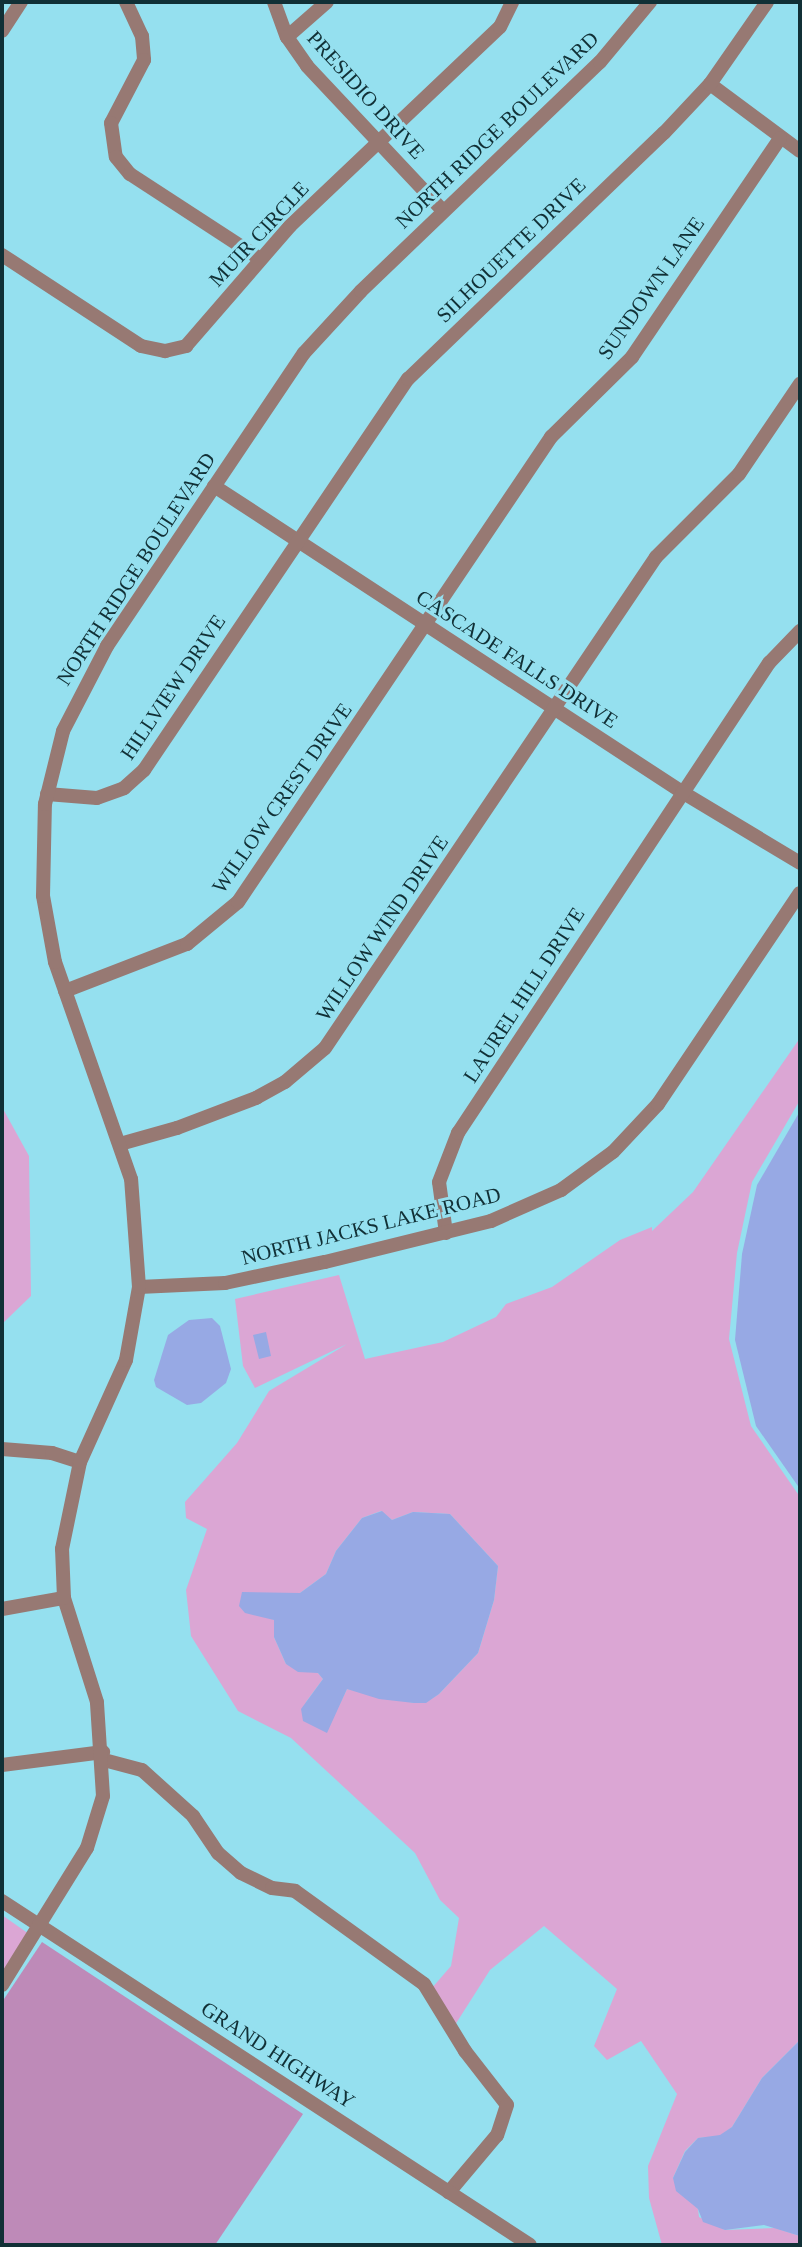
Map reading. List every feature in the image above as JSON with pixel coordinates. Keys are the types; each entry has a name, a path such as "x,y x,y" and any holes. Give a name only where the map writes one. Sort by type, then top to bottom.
{"street":[{"path":"2,31 21,2"},
{"path":"126,2 142,36 144,60 111,124 116,157 130,174 260,258"},
{"name":"PRESIDIO DRIVE","path":"274,2 287,37 307,66 443,211"},
{"name":"PRESIDIO DRIVE","path":"287,37 327,2"},
{"name":"MUIR CIRCLE","path":"2,255 141,346 164,351 196,338 260,258 499,27 512,2"},
{"name":"NORTH RIDGE BOULEVARD","path":"80,1462 126,1360 139,1287 136,1203 120,1144 65,991 43,896 42,832 47,794 63,731 89,675 304,352 443,211 600,62 650,2"},
{"name":"SILHOUETTE DRIVE","path":"297,540 408,379 664,133 710,84 767,2"},
{"path":"710,84 800,151"},
{"name":"SUNDOWN LANE","path":"426,625 551,437 643,344 780,138"},
{"name":"WILLOW WIND DRIVE","path":"120,1144 177,1128 256,1098 285,1082 325,1048 656,556 739,474 800,384"},
{"name":"CASCADE FALLS DRIVE","path":"214,485 682,792 800,863"},
{"name":"HILLVIEW DRIVE","path":"47,794 97,798 135,780 297,540"},
{"name":"WILLOW CREST DRIVE","path":"65,991 187,944 238,902 426,625"},
{"name":"LAUREL HILL DRIVE","path":"446,1233 439,1182 449,1150 769,663 800,631"},
{"name":"NORTH JACKS LAKE ROAD","path":"139,1287 225,1283 446,1233 518,1211 561,1190 613,1152 677,1079 800,893"},
{"path":"2,1450 29,1449 80,1462 62,1549 64,1598 97,1702 104,1756 103,1796 93,1832 41,1926 2,1985"},
{"path":"2,1609 64,1598"},
{"path":"2,1765 104,1756 142,1770 193,1816 218,1853 241,1873 272,1888 295,1891 424,1984 465,2051 507,2105 497,2135 449,2192"},
{"name":"GRAND HIGHWAY","path":"2,1901 530,2245"}],"shaded area":[{"path":"800,1038 800,1100 752,1182 737,1253 729,1339 751,1426 800,1497 800,2040 762,2078 732,2127 720,2136 698,2138 685,2151 673,2178 698,2209 699,2217 725,2230 775,2228 800,2236 800,2245 662,2245 649,2198 648,2166 677,2094 641,2041 607,2060 594,2046 617,1989 544,1926 490,1970 455,2025 425,1996 451,1966 459,1918 440,1900 415,1853 291,1738 238,1711 191,1636 186,1590 207,1529 186,1518 185,1502 237,1443 269,1391 347,1344 255,1388 243,1366 235,1299 339,1275 365,1359 443,1342 496,1317 506,1304 552,1287 620,1240 652,1227 652,1231 693,1192","holes":["381,1511 392,1520 413,1512 450,1514 498,1566 494,1600 478,1653 439,1694 425,1703 347,1689 336,1712 306,1702 323,1679 318,1673 286,1664 274,1637 274,1620 265,1616 281,1594 300,1593 326,1574 336,1551 362,1518"]},
{"path":"2,1107 29,1156 31,1296 2,1324"},
{"path":"2,1915 29,1934 2,1975"},
{"path":"42,1942 303,2114 215,2245 2,2245 2,2002"}],"water":[{"path":"800,1111 800,1489 756,1426 735,1340 742,1254 757,1185"},
{"path":"212,1318 220,1326 231,1369 226,1383 201,1403 187,1405 156,1387 154,1380 168,1335 189,1320"},
{"path":"266,1332 271,1356 259,1359 253,1335"},
{"path":"382,1511 392,1520 413,1512 450,1514 498,1566 494,1600 478,1653 439,1694 426,1703 414,1703 379,1699 347,1689 327,1733 303,1721 301,1709 323,1679 318,1673 298,1672 286,1664 274,1637 274,1620 245,1613 239,1606 242,1592 300,1593 326,1574 336,1551 362,1518"},
{"path":"800,2040 800,2236 764,2225 725,2230 703,2222 698,2209 676,2191 673,2178 685,2152 698,2138 720,2135 732,2127 762,2078"}]}
